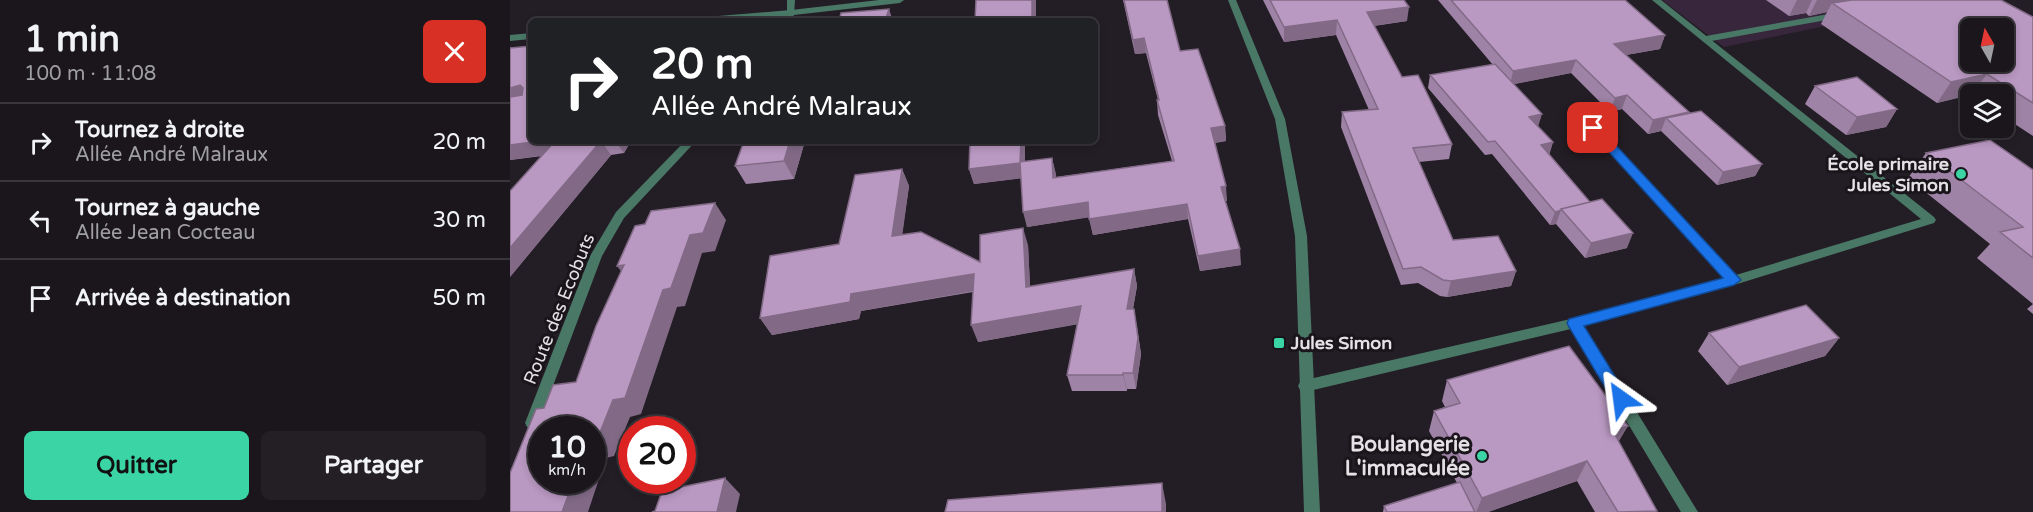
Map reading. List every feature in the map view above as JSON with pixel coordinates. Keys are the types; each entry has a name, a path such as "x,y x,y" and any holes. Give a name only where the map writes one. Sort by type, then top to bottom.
{"street":[{"path":"789,17 791,0"},
{"path":"765,18 789,17 900,0"},
{"path":"1232,0 1280,119 1301,236 1305,386 1312,512"},
{"path":"1305,386 1575,323 1734,280 1930,220 1656,0"},
{"path":"1706,39 1855,13"},
{"path":"510,50 514,37"},
{"path":"1593,128 1734,280"},
{"name":"Route des Ecobuts","path":"526,440 596,256 620,215 688,144"},
{"path":"1575,323 1690,512"}],"shaded area":[{"path":"1662,0 1952,0 1724,47"}],"building":[{"path":"976,0 1032,0 1032,18 975,18"},
{"path":"1124,0 1167,0 1180,51 1198,49 1225,126 1211,128 1226,186 1221,187 1240,249 1198,256 1187,204 1089,219 1088,202 1023,212 1020,163 969,169 970,144 1021,144 1020,162 1052,158 1053,178 1174,161 1157,100 1159,100 1144,38 1133,40"},
{"path":"1270,0 1404,0 1409,7 1367,12 1402,77 1418,75 1452,144 1413,148 1453,240 1498,236 1516,271 1451,281 1443,280 1421,267 1403,269 1342,112 1378,109 1337,20 1284,27"},
{"path":"1451,0 1625,0 1665,35 1614,44 1689,112 1653,120 1627,95 1615,98 1576,60 1513,71"},
{"path":"1852,0 2001,0 2033,17 2033,103 2014,91 2014,84 2003,84 1987,74 1951,82 1832,3"},
{"path":"889,9 886,18 840,18 841,13"},
{"path":"528,46 528,143 510,145 510,97 522,95 523,88 520,85 510,88 510,48"},
{"path":"1495,64 1542,114 1529,117 1553,142 1541,145 1590,202 1555,212 1495,141 1488,142 1430,75"},
{"path":"1857,77 1897,109 1857,117 1815,86"},
{"path":"1701,111 1762,164 1723,172 1666,118"},
{"path":"1990,140 2033,170 2033,258 2000,232 2023,227 1926,153"},
{"path":"552,144 598,144 510,248 510,191"},
{"path":"743,144 789,144 784,161 735,166"},
{"path":"902,169 892,236 921,232 980,262 980,235 1023,228 1026,287 1134,269 1127,309 1134,309 1138,338 1133,373 1067,375 1081,306 971,325 974,274 851,294 850,302 760,318 770,256 839,244 855,175"},
{"path":"1602,199 1633,233 1591,243 1561,209"},
{"path":"715,203 703,233 690,235 671,288 663,290 625,398 613,400 606,418 533,416 536,409 544,408 553,385 576,382 596,326 624,265 617,266 635,226 645,224 651,211"},
{"path":"1806,305 1839,338 1739,367 1709,333"},
{"path":"1569,346 1628,426 1613,431 1657,511 1618,512 1587,461 1482,498 1434,411 1460,403 1447,380"},
{"path":"528,429 528,494 569,494 562,512 510,512 510,473"},
{"path":"725,478 717,512 652,512 655,511 661,494 696,494 696,484"},
{"path":"1460,482 1475,512 1387,512 1384,506"},
{"path":"1162,483 1162,512 945,512 948,500"}],"place":[{"name":"École primaire Jules Simon","path":"1961,174"},
{"name":"Jules Simon","path":"1279,343"},
{"name":"Boulangerie L'immaculée","path":"1482,456"}],"route":[{"path":"1593,128 1734,280 1575,323 1621,399"}]}
